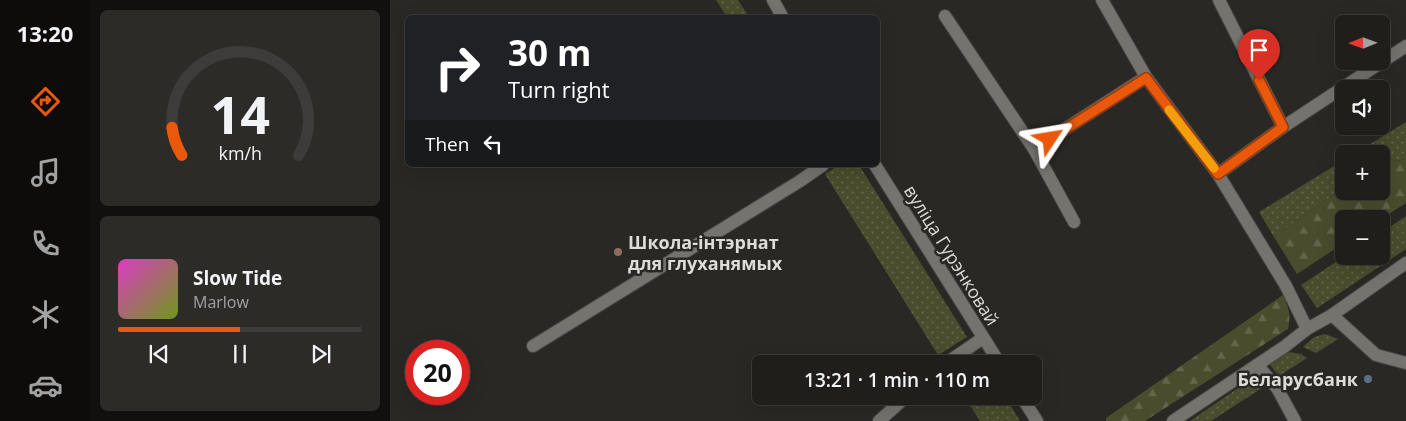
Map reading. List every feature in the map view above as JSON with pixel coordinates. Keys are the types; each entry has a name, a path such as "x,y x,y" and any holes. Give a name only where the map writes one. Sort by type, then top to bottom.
{"street":[{"path":"773,0 782,15"},
{"path":"1102,0 1146,78 1218,174 1286,286 1307,329"},
{"path":"1219,0 1283,127"},
{"path":"945,16 1034,149 1074,222"},
{"path":"1218,174 1283,127 1406,46"},
{"path":"1034,149 1146,78"},
{"path":"533,346 820,167"},
{"name":"вуліца Гурэнковай","path":"877,167 994,355"},
{"path":"1173,421 1307,329 1332,315 1406,263"},
{"path":"1332,315 1376,355 1406,363"},
{"path":"958,355 983,338"},
{"path":"1257,365 1278,388 1295,421"},
{"path":"879,421 897,405"},
{"path":"1027,405 1037,421"}],"green space":[{"path":"716,0 738,0 748,15 726,15"},
{"path":"1406,122 1406,159 1390,162 1390,145 1369,145 1385,135 1390,135 1390,132"},
{"path":"1406,159 1406,203 1390,213 1390,210 1335,210 1335,249 1297,274 1274,237 1335,193 1335,200 1390,200 1390,162"},
{"path":"1335,166 1335,193 1274,237 1259,212"},
{"path":"836,167 860,167 967,337 938,355 825,174"},
{"path":"1406,216 1406,249 1390,260 1390,227"},
{"path":"1335,263 1335,265 1382,265 1317,308 1301,285"},
{"path":"1283,295 1289,312 1288,329 1145,421 1106,421 1106,418"},
{"path":"1325,334 1338,339 1316,353 1303,347 1314,337"},
{"path":"1287,352 1301,354 1307,358 1279,376 1270,365"},
{"path":"1251,383 1265,386 1211,421 1190,421 1244,384"},
{"path":"970,405 1010,405 1020,421 980,421"}],"slow traffic":[{"path":"1169,110 1214,168"}],"place":[{"name":"Школа-інтэрнат для глуханямых","path":"618,252"},
{"name":"Беларусбанк","path":"1368,379"}],"route":[{"path":"1050,139 1146,78 1218,174 1283,127 1259,80"}]}
